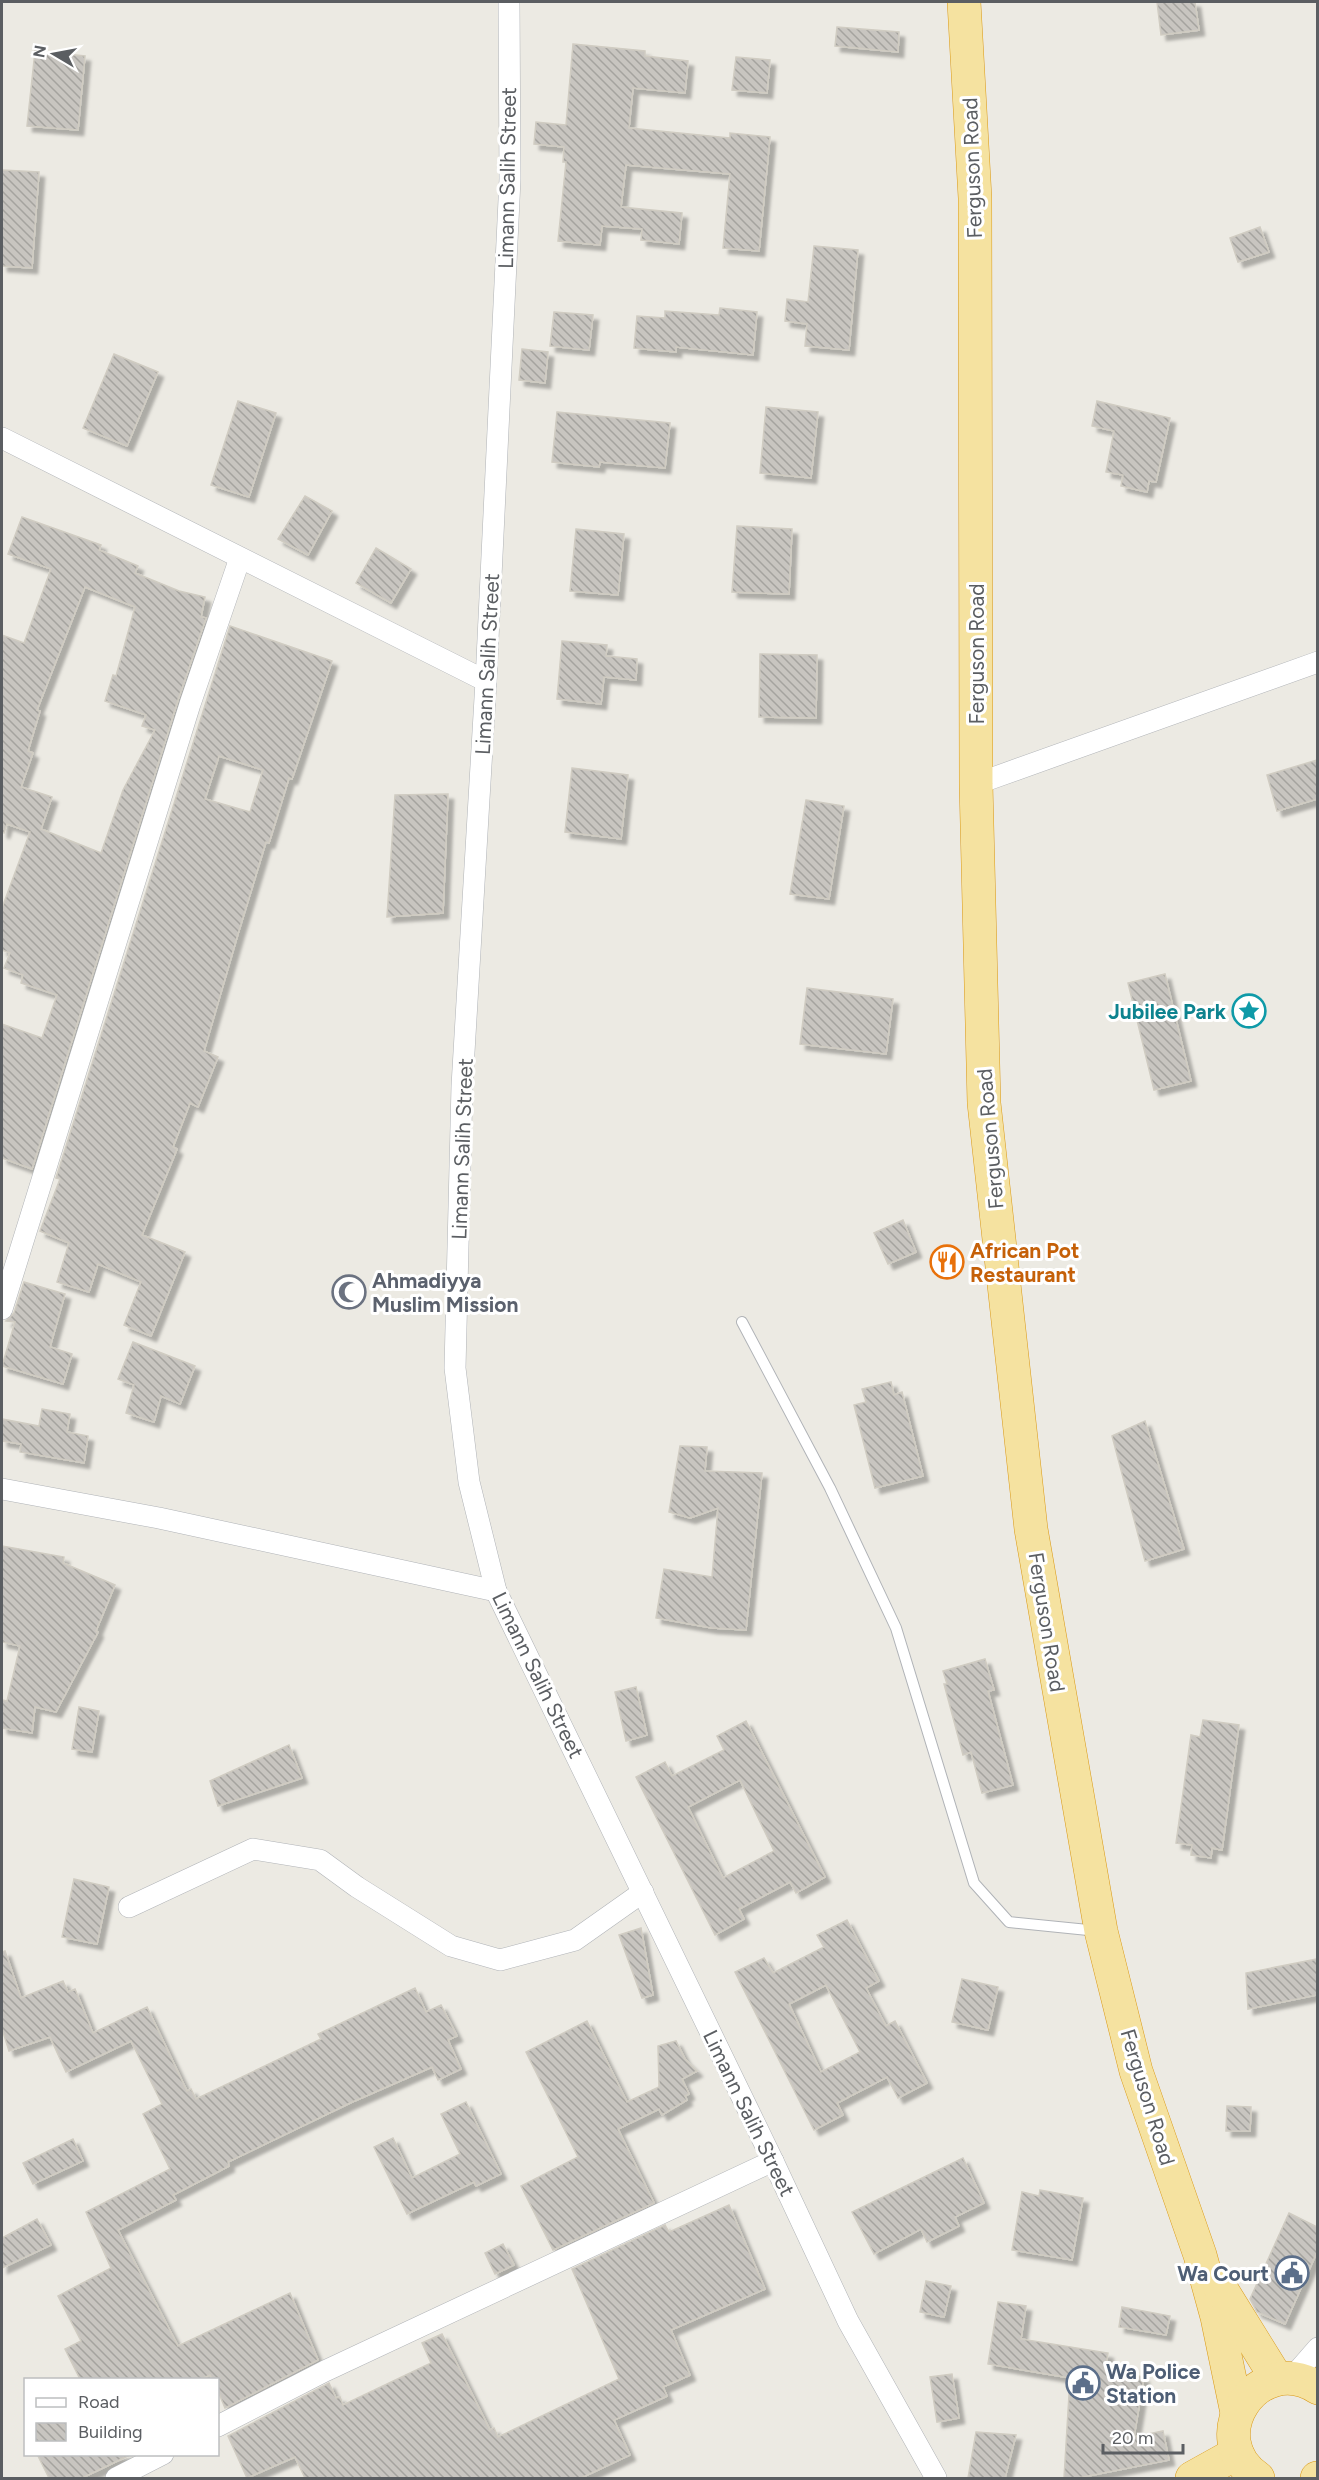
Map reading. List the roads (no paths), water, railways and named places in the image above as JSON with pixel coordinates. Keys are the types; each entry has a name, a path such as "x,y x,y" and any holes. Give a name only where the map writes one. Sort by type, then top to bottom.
{"highway":[{"name":"Ferguson Road","path":"964,2 975,198 976,784 984,1103 1031,1529 1101,1931 1136,2071 1200,2255 1228,2358 1237,2413 1234,2440 1250,2472"},
{"name":"Ferguson Road","path":"1200,2255 1295,2382"},
{"path":"1237,2413 1253,2391 1295,2382"},
{"path":"1192,2478 1250,2472"}],"street":[{"name":"Limann Salih Street","path":"509,2 510,179 486,681 462,1086 455,1368 469,1482 496,1591 773,2161 848,2321 936,2478"},
{"path":"2,438 486,681"},
{"path":"2,1310 187,715 240,558"},
{"path":"976,784 1317,662"},
{"path":"2,1490 159,1518 496,1591"},
{"path":"129,1907 253,1849 320,1860 357,1887 450,1946 500,1960 575,1940 643,1892"},
{"path":"219,2425 325,2371 773,2161"},
{"path":"1295,2382 1317,2348"},
{"path":"116,2478 159,2456"}],"lane":[{"path":"742,1322 830,1488 896,1628 974,1883 1009,1922 1101,1931"}],"place":[{"name":"Jubilee Park","path":"1249,1011"},
{"name":"African Pot Restaurant","path":"947,1262"},
{"name":"Ahmadiyya Muslim Mission","path":"349,1292"},
{"name":"Wa Court","path":"1292,2273"},
{"name":"Wa Police Station","path":"1083,2383"}]}
